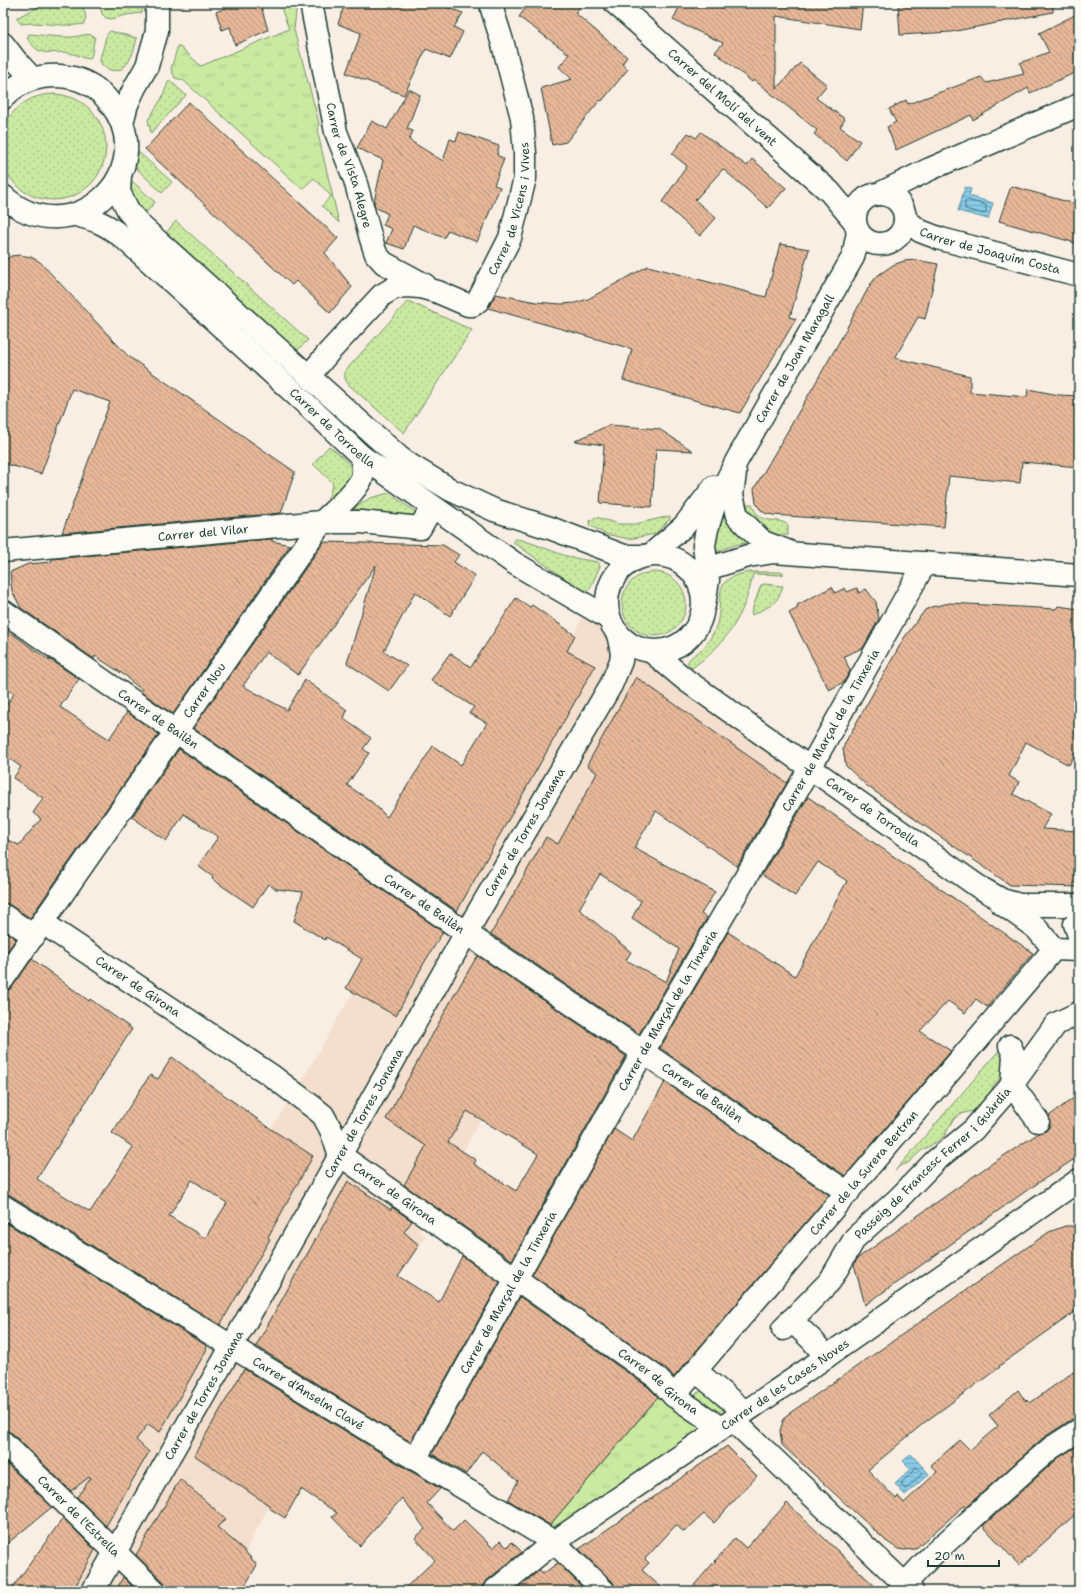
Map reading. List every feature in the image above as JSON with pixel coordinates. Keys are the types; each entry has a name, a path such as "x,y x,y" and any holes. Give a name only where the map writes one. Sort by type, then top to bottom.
{"street":[{"path":"122,123 127,104 147,66 157,31 157,3"},
{"name":"Carrer de Vista Alegre","path":"311,3 336,132 355,180 376,254 384,263 438,292"},
{"name":"Carrer de Vicens i Vives","path":"309,376 328,352 382,295 394,288 406,286 420,287 438,292 468,305 473,305 478,301 510,238 525,178 525,153 522,118 503,44 492,9 492,3"},
{"name":"Carrer del Molí del vent","path":"615,3 830,192 857,227"},
{"path":"3,44 33,79"},
{"path":"3,98 15,88 33,79 55,75 70,77 91,85 114,107 122,123 126,148 124,164 120,175 102,200 90,208 76,215 58,218 40,217 27,213 16,212 3,216"},
{"path":"102,94 120,93 132,86 142,75"},
{"path":"890,199 903,228 899,235 887,243 872,243 864,239 857,227 858,207 890,199 930,169 1079,106"},
{"path":"120,175 119,192 129,212 142,227 400,458 452,490 487,507 624,556 649,554 678,559 699,570 748,556 783,552 1079,575"},
{"name":"Carrer del Molí del vent","path":"830,192 890,199"},
{"path":"3,196 27,213"},
{"name":"Carrer de Joaquim Costa","path":"890,199 920,231 941,239 1079,275"},
{"name":"Carrer de Torroella","path":"76,215 99,221 125,239 361,456 514,563 614,627"},
{"name":"Carrer de Joan Maragall","path":"646,651 670,649 690,636 700,622 708,580 699,570 707,529 714,506 737,460 853,257 857,227"},
{"path":"371,239 379,284 375,303"},
{"path":"853,257 878,244"},
{"path":"322,522 347,498 360,481 363,475 361,456"},
{"path":"737,460 732,495 737,516 763,542 783,552"},
{"name":"Carrer de Joan Maragall","path":"649,554 684,526 737,460"},
{"path":"322,522 361,522 420,528 432,507"},
{"name":"Carrer del Vilar","path":"3,551 322,522"},
{"name":"Carrer Nou","path":"3,979 322,522"},
{"path":"646,651 628,644 614,627 607,603 611,582 617,573 629,562 649,554"},
{"name":"Carrer de Marçal de la Tinxeria","path":"415,1460 643,1052 810,768 925,563"},
{"name":"Carrer de Bailèn","path":"3,611 466,933 643,1052 848,1193"},
{"name":"Carrer de Torres Jonama","path":"93,1591 466,933 611,685 621,661 622,653 614,627"},
{"path":"621,661 646,651"},
{"name":"Carrer de Torroella","path":"646,651 687,682 1036,928 1054,949"},
{"name":"Carrer de Torroella","path":"979,887 1002,900 1020,905 1079,905"},
{"name":"Carrer de Girona","path":"3,915 39,929 272,1076 323,1115 340,1155 656,1377 674,1396 733,1420 908,1587"},
{"path":"1079,920 1075,924 1079,936"},
{"path":"1054,949 1079,950"},
{"name":"Carrer de la Surera Bertran","path":"674,1396 1054,949"},
{"name":"Passeig de Francesc Ferrer i Guàrdia","path":"826,1357 813,1341 787,1325 830,1281 855,1238 899,1198 935,1161 973,1130 1012,1085 1056,1024 1079,1013"},
{"path":"1010,1046 1014,1055 1012,1085 1038,1121"},
{"name":"Carrer de les Cases Noves","path":"494,1591 554,1542 1078,1183"},
{"name":"Carrer d'Anselm Clavé","path":"3,1206 415,1460 554,1542 604,1591"},
{"path":"696,1371 733,1420"},
{"path":"908,1587 930,1558 1029,1467 1051,1448 1079,1430"},
{"name":"Carrer de l'Estrella","path":"3,1442 155,1591"}],"shaded area":[{"path":"587,606 628,644 687,681 810,768 774,828 667,755 587,864 518,986 484,1114 418,1230 426,1236 408,1262 404,1260 349,1366 317,1418 250,1541 246,1553 181,1591 28,1591 66,1523 25,1484 75,1417 157,1317 228,1203 271,1129 299,1086 402,907 544,684 564,657"}],"green space":[{"path":"46,3 82,3 86,17 84,24 21,24 16,18"},
{"path":"99,3 142,3 142,13 112,19 106,18 102,14"},
{"path":"279,3 297,3 294,30 319,123 318,134 339,223 322,206 331,196 314,178 302,189 183,80 175,78 171,69 178,45 201,66 289,29"},
{"path":"110,31 137,38 130,60 125,66 115,71 104,67 100,60 106,37"},
{"path":"29,34 58,37 92,35 95,38 93,51 90,59 87,59 75,54 61,52 49,53 41,51 38,50 27,38"},
{"path":"169,80 186,95 151,133 148,120 162,98"},
{"path":"53,94 73,98 91,109 102,127 106,147 102,167 91,185 73,196 53,200 33,196 15,185 4,167 0,147 4,127 15,109 33,98"},
{"path":"136,150 172,182 162,193 136,168"},
{"path":"132,181 155,202 144,215 137,208 133,200 131,191"},
{"path":"176,221 308,340 296,352 165,234"},
{"path":"408,301 472,330 404,433 350,386 345,375 346,370"},
{"path":"329,446 345,459 352,471 352,476 332,502 328,499 333,483 313,464"},
{"path":"389,493 424,518 353,509 370,498"},
{"path":"747,504 752,504 755,511 763,519 783,522 788,525 788,535 771,534 761,529 752,517"},
{"path":"726,509 749,543 731,546 714,554 716,526"},
{"path":"670,516 670,519 655,534 629,539 605,534 589,525 590,521 596,517 618,524 635,524"},
{"path":"514,539 518,539 571,557 598,562 600,566 590,589 583,591 514,543"},
{"path":"654,572 666,574 677,581 684,592 686,604 684,616 677,627 666,634 654,636 642,634 631,627 624,616 622,604 624,592 631,581 642,574"},
{"path":"750,572 783,572 783,575 753,574 745,603 732,628 715,649 692,668 688,664 688,661 704,647 714,631 718,620 720,593 723,586 727,580 736,575"},
{"path":"761,585 783,586 781,593 772,605 752,615 751,613"},
{"path":"1001,1048 1004,1051 1006,1072 993,1086 991,1092 977,1110 960,1114 954,1119 944,1136 895,1171"},
{"path":"703,1390 725,1407 722,1416 694,1398 697,1393"},
{"path":"660,1394 711,1429 553,1530 547,1528"}],"water":[{"path":"965,187 971,189 969,196 993,203 988,219 958,211"},
{"path":"911,1454 929,1474 905,1495 895,1484 911,1469 903,1461"}],"building":[{"path":"237,3 260,3 268,30 235,45 230,27 222,30 216,12"},
{"path":"345,3 436,3 463,13 454,27 463,32 450,59 426,49 404,95 346,73 361,33 338,24"},
{"path":"529,3 583,3 575,13 627,57 622,64 628,69 602,101 600,100 566,142 552,145 541,88 572,79 559,67 569,54 519,17"},
{"path":"681,3 863,3 860,29 776,16 776,89 800,63 827,85 816,98 845,119 840,127 860,141 847,161 814,134 817,130 754,80 752,82 715,52 723,43 673,20"},
{"path":"1053,3 1053,12 951,32 900,35 898,4"},
{"path":"1079,13 1079,71 1030,93 1028,88 973,120 971,115 896,150 887,127 896,122 889,109 906,100 908,104 981,77 986,83 1024,74 1020,63 1049,52 1039,33"},
{"path":"409,89 420,95 407,129 413,131 409,140 443,161 450,139 456,141 459,132 499,146 497,155 504,159 494,185 500,187 477,242 448,230 444,238 413,225 404,249 386,243 392,229 383,225 388,214 375,207 374,202 383,160 357,148 372,121 387,129"},
{"path":"189,102 338,238 325,253 352,287 330,313 296,281 292,285 145,149"},
{"path":"701,132 747,166 752,159 786,188 768,208 723,169 695,200 716,218 700,236 662,202 687,166 672,154 688,133 696,138"},
{"path":"1011,186 1079,205 1079,244 999,221"},
{"path":"780,244 809,249 790,317 796,319 740,413 623,380 632,349 488,308 496,294 536,302 561,304 575,303 588,299 648,266 766,297"},
{"path":"20,255 31,257 40,262 128,356 295,472 281,513 62,533 110,402 72,389 41,474 3,463 3,262 11,256"},
{"path":"916,260 938,264 925,319 918,317 895,358 970,376 970,392 1027,397 1028,389 1059,395 1079,396 1079,467 1022,462 1020,483 949,476 944,527 773,515 765,513 756,503 754,489 838,344 870,285 877,276 893,265 904,261"},
{"path":"609,425 659,429 693,451 656,449 652,507 600,503 604,445 575,441"},
{"path":"272,539 272,541 290,545 173,714 141,692 142,690 128,679 129,678 95,656 94,659 21,608 12,591 10,572 28,564 51,562 52,559"},
{"path":"324,542 443,545 459,555 454,562 475,576 450,616 415,592 384,651 407,666 389,691 347,663 376,565 298,675 266,652 243,686 287,710 305,680 347,710 344,719 371,738 363,749 369,753 347,785 372,802 387,817 433,746 461,765 487,723 469,713 474,707 431,680 450,653 471,667 516,598 530,607 532,605 575,635 567,651 595,666 457,911 193,728"},
{"path":"832,587 835,593 845,588 847,592 857,588 859,593 866,589 876,602 879,619 863,648 844,656 850,671 844,682 829,690 789,613 798,608 797,605"},
{"path":"950,603 1056,609 1058,606 1079,609 1079,745 1069,765 1026,742 1009,776 1019,782 1013,794 1051,814 1042,829 1079,831 1079,887 1010,885 867,786 846,766 843,749 845,743 904,638 925,610 931,607"},
{"path":"3,627 50,661 48,658 79,679 60,707 109,739 127,712 159,734 30,918 10,905 3,903 3,838 19,845 41,819 33,813 43,798 13,778 21,767 3,754 3,710 14,694 3,686"},
{"path":"636,677 787,783 737,866 656,811 634,848 715,892 701,914 707,918 639,1034 491,934 546,837 558,844 597,773 587,765","holes":["600,874 641,901 632,918 679,949 666,982 626,960 631,952 579,909"]},
{"path":"179,749 443,932 424,963 396,1016 346,988 362,959 326,937 325,940 294,921 303,892 276,889 268,884 253,907 212,879 213,877 198,866 218,837 184,814 166,841 132,817"},
{"path":"808,797 1033,953 987,1007 976,999 965,1013 948,1001 920,1031 951,1051 845,1176 660,1048 728,932 795,976 847,881 818,862 795,896 762,875"},
{"path":"3,930 16,939 3,957"},
{"path":"478,956 626,1056 512,1260 404,1185 426,1146 386,1119 452,999","holes":["467,1111 538,1154 516,1191 474,1164 476,1160 448,1142"]},
{"path":"32,959 89,1001 90,999 132,1029 37,1179 90,1212 133,1147 112,1133 150,1075 158,1079 172,1057 271,1129 313,1156 268,1237 270,1239 220,1325 10,1195 3,1194 3,991 9,990","holes":["192,1180 227,1203 205,1238 169,1216"]},
{"path":"665,1082 829,1195 674,1377 663,1367 532,1275 614,1129 632,1141"},
{"path":"1079,1094 1079,1156 1026,1191 865,1305 854,1264 858,1258 988,1166 1039,1133 1046,1131 1050,1126 1049,1116"},
{"path":"348,1181 391,1210 392,1207 412,1221 404,1232 419,1245 398,1276 439,1302 462,1256 500,1282 410,1442 256,1346"},
{"path":"3,1221 207,1346 207,1349 160,1432 148,1424 136,1440 149,1452 106,1526 77,1497 91,1478 89,1477 71,1491 12,1433 3,1430"},
{"path":"1065,1226 1079,1226 1079,1309 999,1366 1000,1367 925,1422 868,1470 896,1499 898,1496 904,1503 937,1472 931,1465 960,1440 970,1450 998,1426 989,1415 1018,1390 1026,1402 1028,1400 1030,1403 1079,1368 1079,1418 1072,1419 1043,1438 966,1507 964,1506 915,1549 898,1549 886,1541 782,1445 780,1431 783,1421 787,1415 1049,1232"},
{"path":"520,1297 648,1387 658,1397 550,1525 508,1500 518,1481 482,1451 466,1474 432,1454"},
{"path":"244,1369 440,1489 427,1503 453,1531 464,1520 493,1548 500,1541 507,1547 512,1542 522,1552 486,1581 482,1586 482,1591 402,1591 435,1560 415,1538 425,1529 402,1498 360,1546 332,1517 337,1513 301,1489 285,1518 269,1508 270,1506 194,1455"},
{"path":"1079,1445 1079,1511 1019,1565 983,1526 1058,1458"},
{"path":"727,1446 757,1476 714,1523 704,1514 684,1532 676,1525 645,1559 649,1563 642,1570 665,1591 638,1591 630,1584 622,1591 616,1591 613,1582 579,1549"},
{"path":"3,1460 52,1507 3,1547"},
{"path":"180,1479 226,1519 217,1527 243,1549 257,1565 242,1591 167,1591 164,1582 136,1555"},
{"path":"787,1503 880,1591 689,1591 735,1538 746,1548"},
{"path":"63,1518 95,1550 73,1591 10,1591"},
{"path":"556,1564 559,1564 586,1591 514,1591 540,1570 543,1574"},
{"path":"123,1577 137,1591 116,1591"}]}
